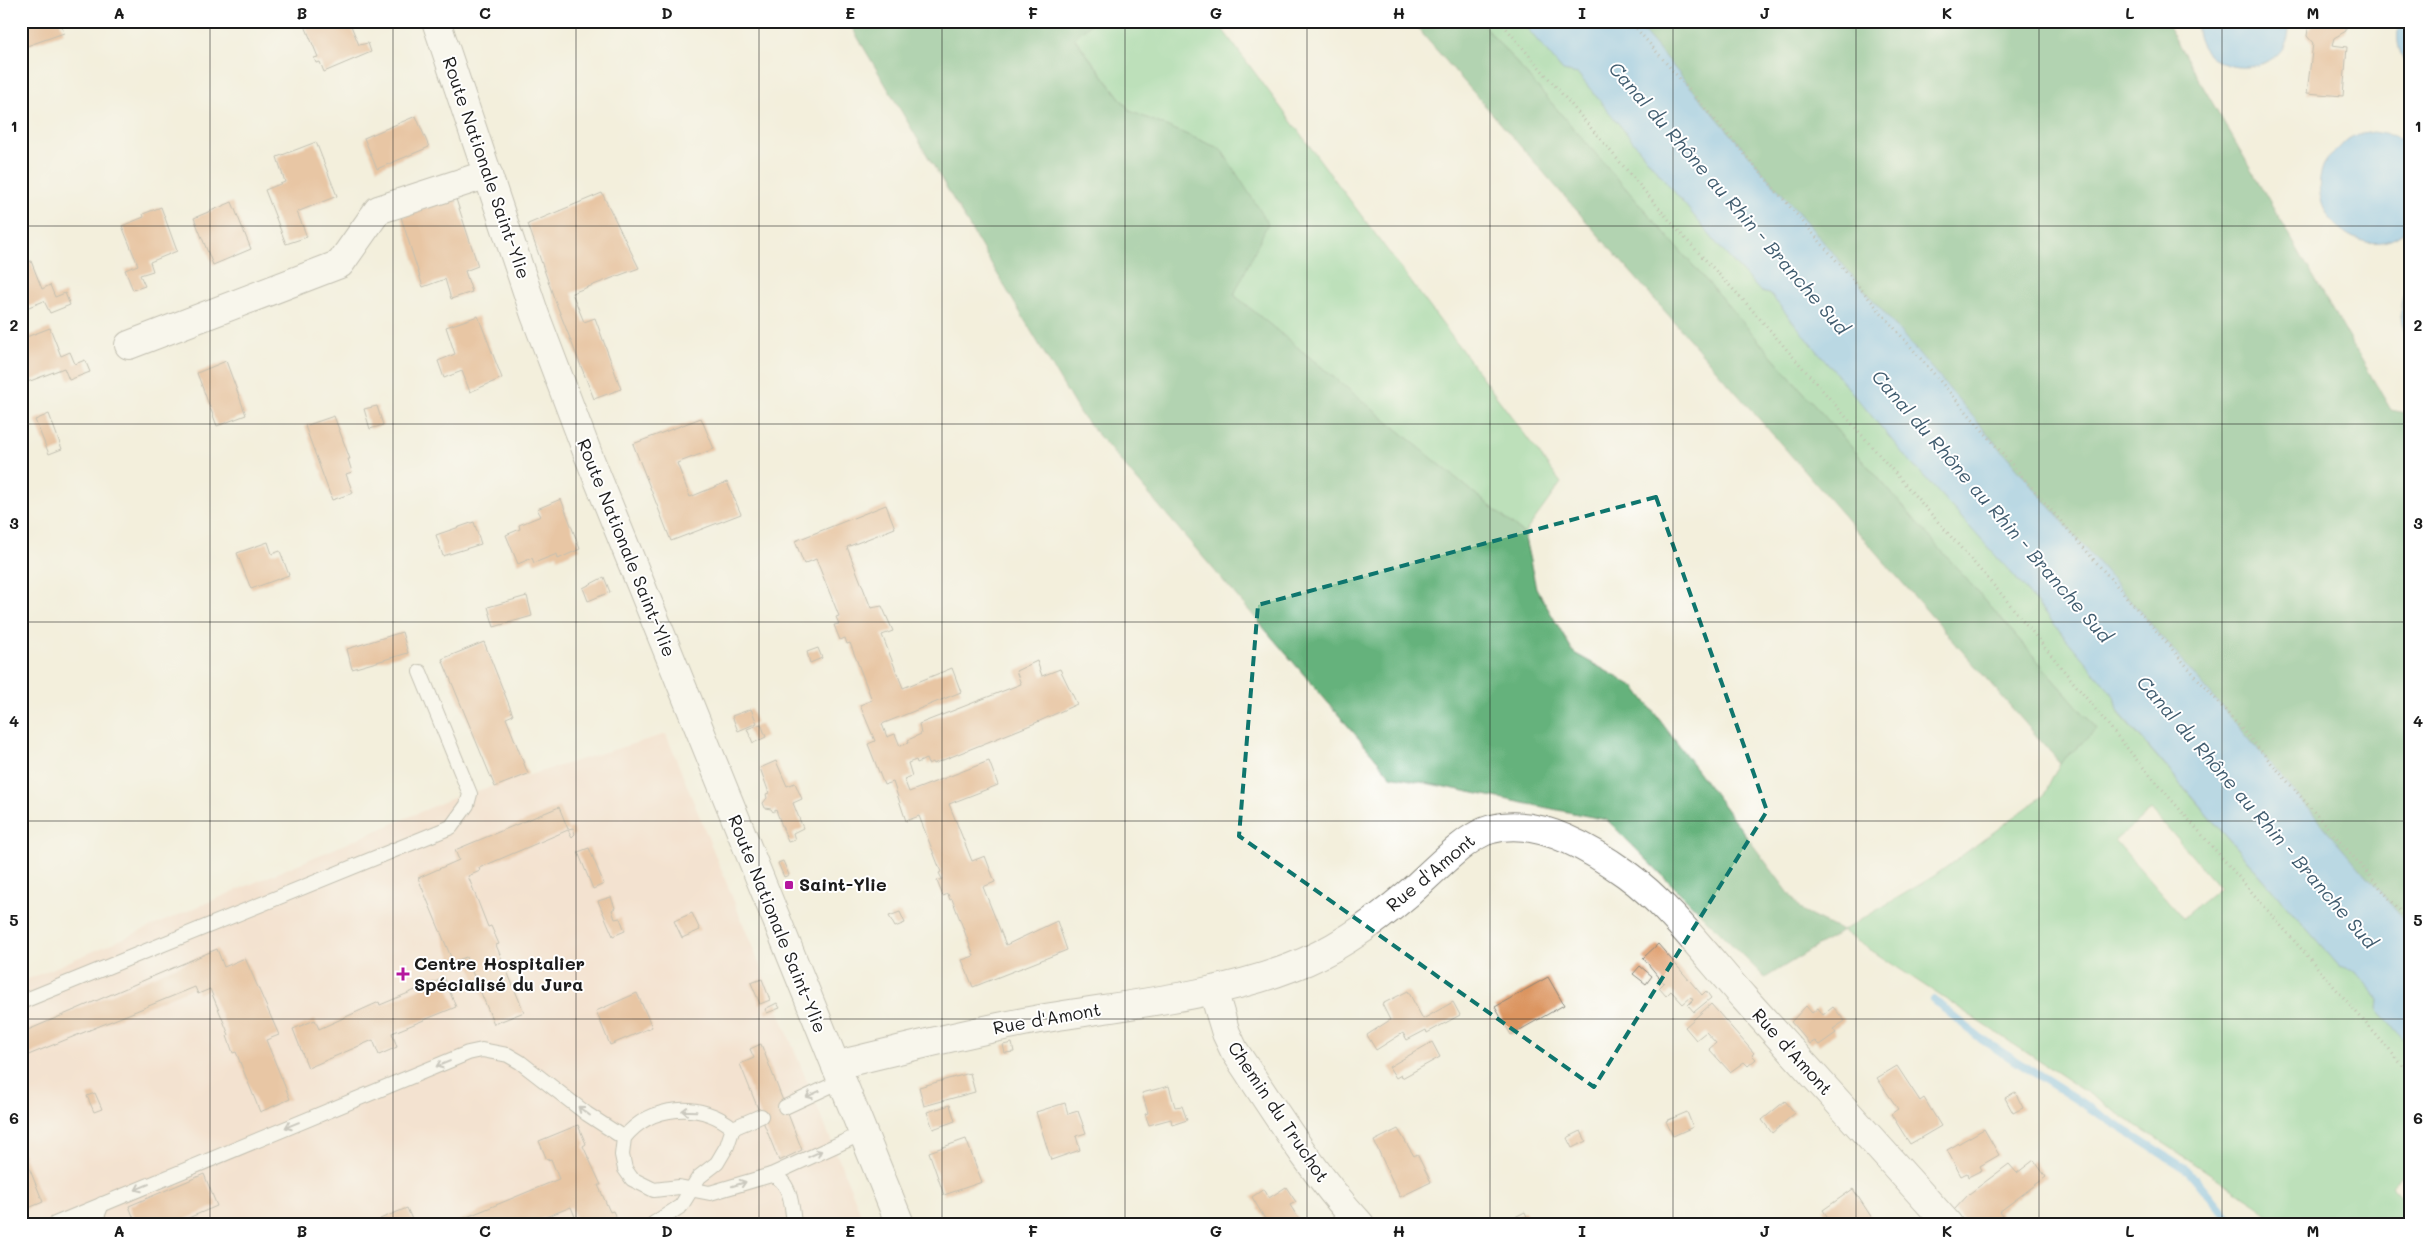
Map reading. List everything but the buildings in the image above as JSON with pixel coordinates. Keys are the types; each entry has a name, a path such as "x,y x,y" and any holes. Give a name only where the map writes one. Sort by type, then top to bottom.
{"street":[{"name":"Route Nationale Saint-Ylie","path":"436,21 535,315 588,457 900,1224"},
{"path":"129,345 340,264 378,210 488,174"},
{"name":"Rue d'Amont","path":"838,1074 853,1061 990,1028 1213,990 1289,969 1322,955 1361,930 1398,902 1479,833 1507,826 1525,827 1546,832 1598,856 1625,873 1652,897 1948,1224"},
{"name":"Chemin du Truchot","path":"1213,990 1224,1026 1234,1050 1298,1146 1326,1184 1360,1224"}],"lane":[{"path":"21,1002 451,827 467,805 470,794 420,672"},
{"path":"56,1224 468,1053 482,1050 508,1055 520,1062 588,1114 624,1138"},
{"path":"784,1106 838,1074"},
{"path":"732,1128 720,1117 705,1112 666,1111 648,1117 624,1138 622,1155 625,1169 632,1179 642,1186 654,1190 679,1187 710,1193 770,1175 863,1133"},
{"path":"732,1128 761,1116"},
{"path":"653,1224 681,1206 699,1177 717,1163 727,1146 732,1128"},
{"path":"770,1175 784,1182 794,1224"},
{"path":"94,1224 102,1204"}],"path":[{"path":"1500,21 1681,234 1746,303 2003,596 2142,766 2411,1075"},
{"path":"1630,21 2076,539 2411,923"}],"highlighted area":[{"path":"1656,497 1767,811 1594,1087 1239,836 1258,605"}],"shaded area":[{"name":"Centre Hospitalier Spécialisé du Jura","path":"666,734 865,1224 21,1224 21,982 453,798"}],"green space":[{"path":"848,21 1094,21 1074,38 1130,111 1221,149 1268,223 1234,295 1524,534 1536,588 1574,653 1635,687 1803,912 1842,931 1765,978 1607,820 1391,776 1080,414"},
{"path":"1094,21 1224,21 1220,26 1561,483 1524,534 1234,295 1221,149 1130,111 1074,37"},
{"path":"1411,21 1480,21 2097,729 2060,763"},
{"path":"1480,21 1521,21 1563,71 1578,74 1722,250 1761,292 1770,294 1901,451 2015,577 2114,696 2117,711 2339,966 2354,970 2379,999 2378,1011 2411,1047 2411,1167 2391,1186 2411,1207 2411,1224 2276,1224 2259,1206 1842,931 1934,876 2044,795 2060,763 2097,729","holes":["2152,810 2220,888 2183,918 2115,840"]},
{"path":"1634,21 2165,21 2391,410 2411,414 2411,928"}],"water":[{"name":"Canal du Rhône au Rhin - Branche Sud","path":"1521,21 1634,21 2411,928 2411,1047 2378,1011 2379,999 2354,970 2339,966 2117,710 2114,696 2015,577 1901,451 1770,294 1761,292 1722,250 1578,74 1563,71"},
{"path":"2197,21 2289,21 2287,41 2276,55 2261,64 2243,67 2225,64 2210,56 2200,41"},
{"path":"2401,21 2411,21 2411,71 2399,48 2398,34"},
{"path":"2372,132 2395,136 2411,147 2411,226 2394,238 2376,243 2358,240 2342,231 2330,218 2322,201 2320,182 2325,162 2329,156 2350,138"},
{"path":"2411,281 2411,346 2402,322 2401,305 2406,289"}],"waterway":[{"path":"1934,1000 1981,1039 2189,1171 2233,1224"}],"place":[{"name":"Saint-Ylie","path":"789,885"},
{"name":"Centre Hospitalier Spécialisé du Jura","path":"403,974"}]}
